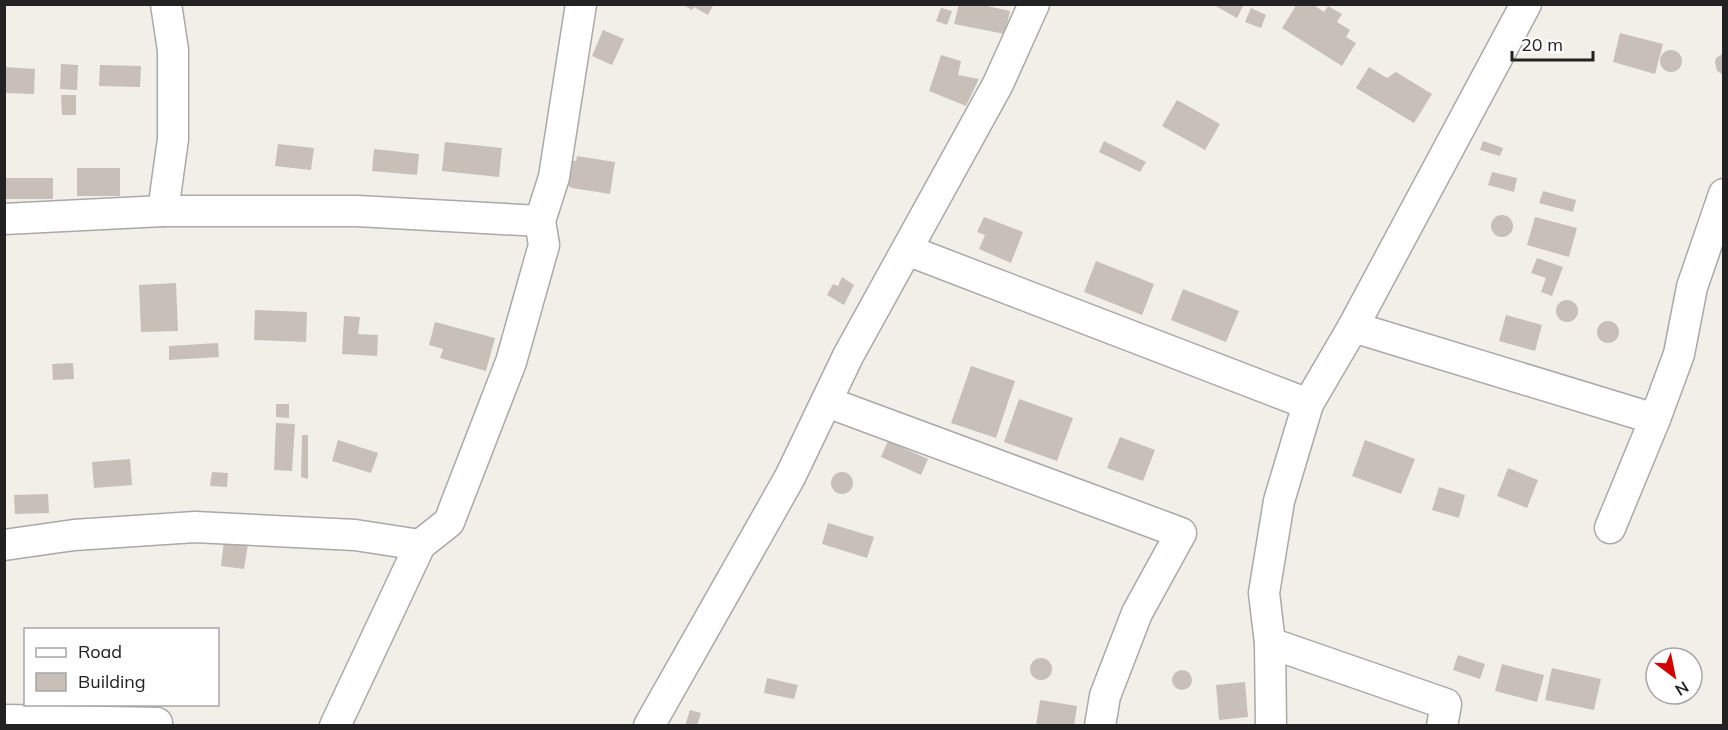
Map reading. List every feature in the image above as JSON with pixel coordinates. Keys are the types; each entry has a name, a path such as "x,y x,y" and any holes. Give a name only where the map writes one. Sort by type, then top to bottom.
{"street":[{"path":"163,211 173,140 173,50 166,4"},
{"path":"335,726 420,545 449,522 511,362 544,245 540,221 554,177 581,4"},
{"path":"649,726 790,477 848,356 998,84 1034,4"},
{"path":"1271,726 1270,643 1264,593 1279,501 1308,404 1353,327 1526,4"},
{"path":"1610,528 1656,419 1679,354 1692,286 1724,194"},
{"path":"4,219 163,211 357,211 540,221"},
{"path":"907,250 1308,404"},
{"path":"1353,327 1656,419"},
{"path":"827,402 1181,533 1137,613 1105,696 1100,726"},
{"path":"4,544 74,535 195,527 355,535 420,545"},
{"path":"1270,643 1446,704 1442,726"},
{"path":"4,720 157,723"}],"building":[{"path":"682,4 714,4 708,15 694,7 692,10"},
{"path":"959,4 978,4 1010,11 1005,34 954,24"},
{"path":"1212,4 1244,4 1237,18"},
{"path":"1297,4 1312,4 1324,12 1328,6 1342,14 1337,22 1350,30 1346,37 1356,43 1342,66 1282,28"},
{"path":"941,8 952,11 947,25 936,21"},
{"path":"1251,8 1266,15 1261,28 1245,22"},
{"path":"603,30 624,39 612,65 592,56"},
{"path":"1620,33 1663,44 1655,74 1613,62"},
{"path":"1671,50 1679,53 1682,61 1679,69 1671,72 1663,69 1660,61 1663,53"},
{"path":"1724,53 1724,75 1717,71 1715,62 1716,58"},
{"path":"941,55 961,61 958,75 979,79 966,106 929,91"},
{"path":"61,64 78,65 77,90 60,89"},
{"path":"100,65 141,66 140,87 99,86"},
{"path":"4,67 35,69 34,94 4,93"},
{"path":"1369,67 1387,78 1396,72 1432,94 1414,123 1356,88"},
{"path":"61,95 76,95 76,115 62,115"},
{"path":"1177,100 1220,124 1205,150 1162,126"},
{"path":"1104,141 1146,162 1140,172 1099,152"},
{"path":"1483,141 1503,148 1500,156 1480,150"},
{"path":"445,142 502,148 499,177 442,171"},
{"path":"278,144 314,148 311,170 275,166"},
{"path":"374,149 419,154 417,175 372,171"},
{"path":"577,156 615,162 610,194 572,188 565,184 569,160 576,161"},
{"path":"77,168 120,168 120,196 77,196"},
{"path":"1492,172 1517,178 1514,192 1488,185"},
{"path":"4,178 53,178 53,199 4,199"},
{"path":"1543,191 1576,200 1573,212 1539,203"},
{"path":"1502,215 1510,218 1513,226 1510,234 1502,237 1494,234 1491,226 1494,218"},
{"path":"984,217 1023,232 1011,263 979,249 985,235 977,232"},
{"path":"1535,217 1577,228 1569,257 1527,245"},
{"path":"1537,258 1563,267 1552,296 1541,292 1546,278 1531,273"},
{"path":"1096,261 1154,284 1142,315 1084,292"},
{"path":"842,277 854,285 844,305 827,295 833,284 838,286"},
{"path":"176,283 178,331 141,332 139,285"},
{"path":"1183,289 1239,311 1226,342 1171,320"},
{"path":"1563,300 1571,300 1578,307 1578,315 1571,322 1563,322 1556,315 1556,307"},
{"path":"255,310 307,312 306,342 254,340"},
{"path":"1506,315 1542,325 1535,351 1499,341"},
{"path":"344,316 360,317 358,334 378,335 377,356 342,354"},
{"path":"1604,321 1612,321 1619,328 1619,336 1612,343 1604,343 1597,336 1597,328"},
{"path":"435,322 495,338 486,371 440,358 443,349 429,345"},
{"path":"218,343 219,357 169,360 169,346"},
{"path":"73,363 74,379 53,380 52,364"},
{"path":"971,366 1015,381 996,438 951,423"},
{"path":"1019,399 1073,418 1057,461 1004,442"},
{"path":"276,404 289,404 289,418 276,417"},
{"path":"276,423 295,424 292,471 274,470"},
{"path":"302,435 308,435 308,479 301,477"},
{"path":"1120,437 1155,450 1143,481 1107,468"},
{"path":"338,440 378,453 371,473 332,461"},
{"path":"1365,440 1415,459 1401,494 1352,476"},
{"path":"888,441 928,459 921,475 881,457"},
{"path":"130,459 132,485 94,488 92,462"},
{"path":"1508,468 1538,480 1527,508 1497,496"},
{"path":"212,472 228,473 227,487 210,486"},
{"path":"838,472 846,472 853,479 853,487 846,494 838,494 831,487 831,479"},
{"path":"1439,487 1465,495 1459,518 1432,510"},
{"path":"48,494 49,513 15,514 14,495"},
{"path":"828,523 874,537 867,558 822,544"},
{"path":"224,541 248,544 244,569 221,566"},
{"path":"1458,655 1485,664 1480,679 1453,670"},
{"path":"1037,658 1045,658 1052,665 1052,673 1045,680 1037,680 1030,673 1030,665"},
{"path":"1502,664 1544,675 1537,702 1495,691"},
{"path":"1552,668 1601,679 1594,710 1545,700"},
{"path":"1182,670 1189,673 1192,680 1189,687 1182,690 1175,687 1172,680 1175,673"},
{"path":"767,678 798,685 794,699 764,693"},
{"path":"1245,682 1248,717 1219,720 1216,685"},
{"path":"1040,700 1077,706 1074,726 1036,726"},
{"path":"690,710 701,713 697,726 685,726"}]}
